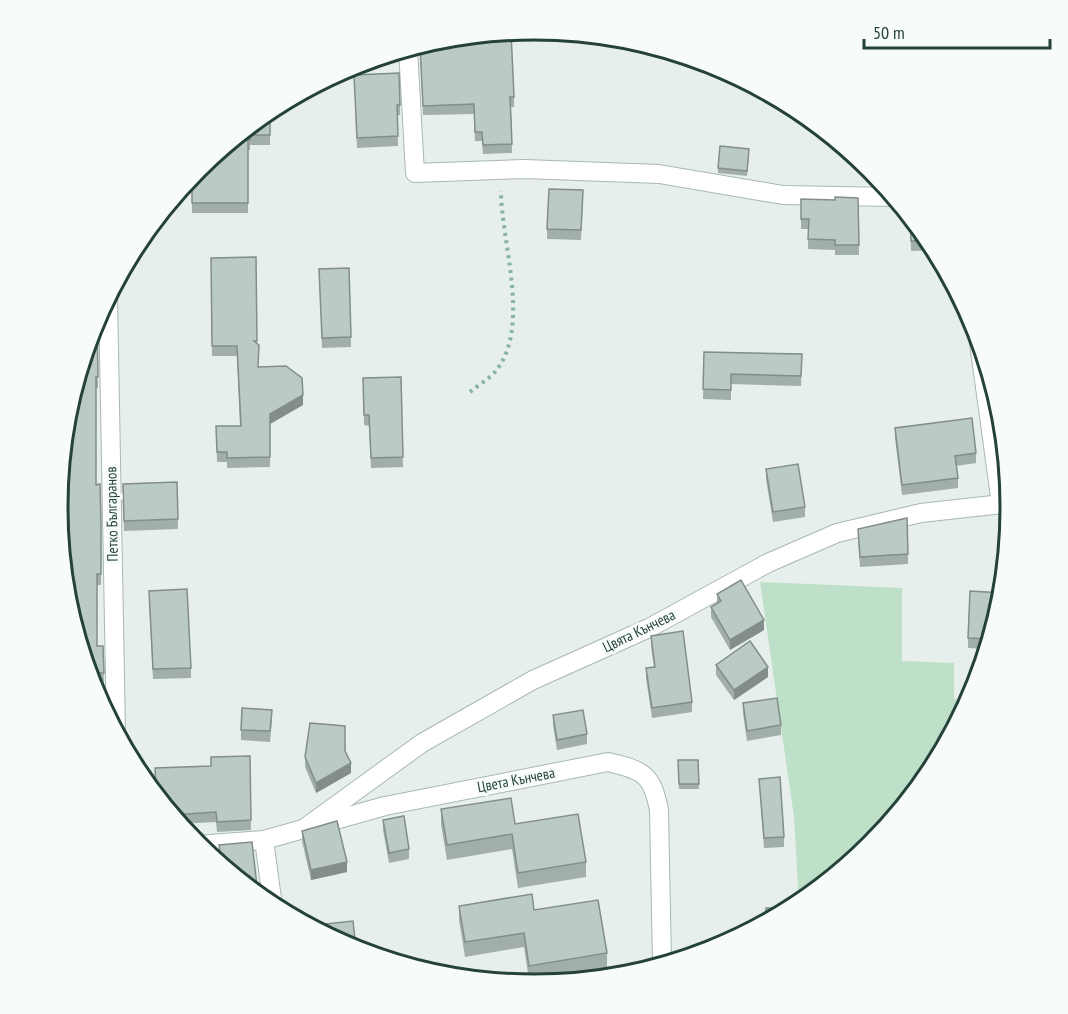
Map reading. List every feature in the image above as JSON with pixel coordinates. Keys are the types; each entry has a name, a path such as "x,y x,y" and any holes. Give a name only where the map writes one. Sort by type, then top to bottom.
{"street":[{"path":"408,57 415,173 501,169 659,174 783,195 883,197"},
{"name":"Петко Българанов","path":"108,317 116,712"},
{"path":"990,406 998,456"},
{"name":"Цвята Кънчева","path":"306,827 422,743 482,708 533,680 649,628 768,563 837,533 921,513 1000,505"},
{"name":"Цвета Кънчева","path":"210,843 264,840 385,806 608,762 628,766 645,774 654,787 659,810 662,956"},
{"path":"264,840 271,892"}],"path":[{"path":"470,392 495,372 507,348 514,304 501,203 501,169"}],"green space":[{"path":"760,582 902,588 902,661 954,663 954,699 959,699 922,766 885,815 842,858 798,891 794,817"}],"building":[{"path":"511,41 514,97 510,97 512,144 483,145 482,132 475,132 474,104 423,106 420,54 473,44"},
{"path":"399,73 398,136 357,138 354,76"},
{"path":"270,123 270,135 253,135"},
{"path":"250,137 248,140 248,203 192,203 192,190 226,156"},
{"path":"720,146 749,149 747,171 718,168"},
{"path":"549,189 583,190 581,230 547,229"},
{"path":"835,197 858,198 859,245 835,245 835,240 808,239 809,219 801,219 801,199 835,200"},
{"path":"911,232 917,241 911,241"},
{"path":"256,257 257,341 254,341 259,345 258,367 286,366 302,378 303,395 270,414 270,457 227,458 227,452 217,452 216,426 241,426 237,346 212,346 211,258"},
{"path":"349,268 351,337 322,338 319,269"},
{"path":"97,343 96,485 100,484 101,574 97,574 97,646 103,646 104,673 98,673 83,628 71,568 68,538 68,476 71,446 83,386"},
{"path":"704,352 802,354 801,376 731,374 731,390 703,389"},
{"path":"401,377 403,457 371,458 369,415 364,415 363,378"},
{"path":"972,418 976,453 955,456 958,478 902,485 895,428"},
{"path":"798,464 805,507 773,512 766,469"},
{"path":"177,482 178,519 124,521 123,484"},
{"path":"907,518 908,554 860,557 858,529"},
{"path":"741,580 764,620 730,640 711,607 721,601 717,594"},
{"path":"187,589 191,668 153,669 149,591"},
{"path":"970,591 993,592 982,639 968,638"},
{"path":"683,631 692,702 652,708 646,668 655,667 651,636"},
{"path":"750,641 768,667 734,690 716,665"},
{"path":"777,698 781,725 747,731 743,703"},
{"path":"242,708 272,710 270,731 241,730"},
{"path":"583,710 587,734 557,740 553,715"},
{"path":"310,723 345,726 345,751 351,763 316,783 305,757"},
{"path":"250,756 251,820 217,822 216,812 182,814 155,779 155,768 211,766 211,757"},
{"path":"678,760 698,760 699,784 679,784"},
{"path":"780,777 784,837 764,838 759,779"},
{"path":"511,798 515,824 578,814 586,862 518,873 512,834 447,845 441,809"},
{"path":"404,816 409,849 389,853 383,820"},
{"path":"337,821 347,862 311,870 302,831"},
{"path":"252,842 256,882 220,852 219,845"},
{"path":"532,894 534,910 598,900 607,953 529,966 524,933 465,942 459,906"},
{"path":"353,921 355,938 328,925 326,924"}]}
